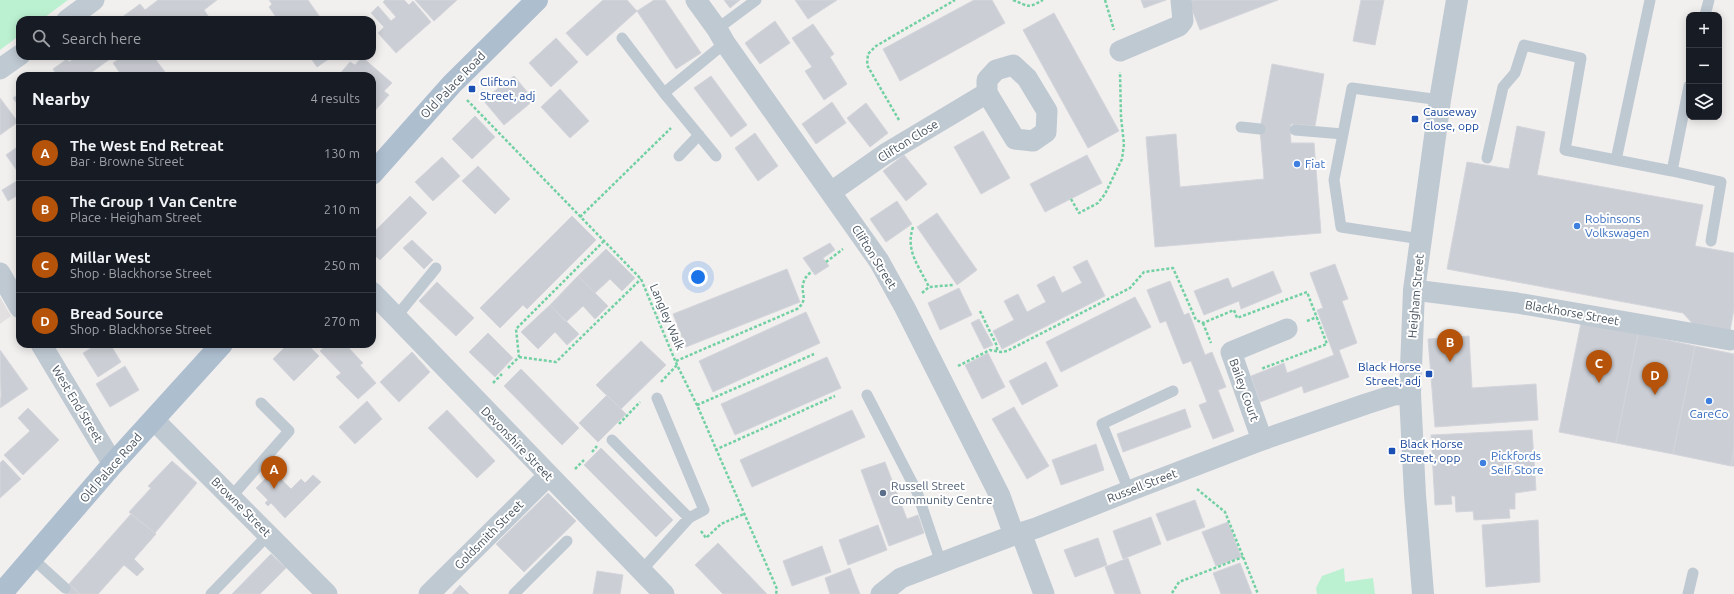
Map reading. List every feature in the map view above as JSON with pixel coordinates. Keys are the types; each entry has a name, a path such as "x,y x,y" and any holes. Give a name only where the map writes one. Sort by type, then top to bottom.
{"main road":[{"name":"Old Palace Road","path":"376,170 452,84 537,0"},
{"name":"Old Palace Road","path":"1,594 113,464 218,348"}],"street":[{"path":"72,16 94,0"},
{"name":"Clifton Street","path":"696,0 879,261 905,308 938,376 1000,496 1044,594"},
{"path":"1120,51 1179,26 1183,21 1181,0"},
{"name":"Heigham Street","path":"1423,594 1414,495 1410,394 1414,290 1440,100 1457,0"},
{"path":"0,69 16,57"},
{"name":"Clifton Close","path":"831,192 885,154 987,93"},
{"path":"0,274 16,301"},
{"name":"Blackhorse Street","path":"1414,290 1517,303 1730,340"},
{"name":"Devonshire Street","path":"376,296 548,476 664,594"},
{"name":"Bailey Court","path":"1262,440 1231,352 1287,329"},
{"name":"West End Street","path":"43,348 113,464"},
{"name":"Russell Street","path":"881,594 901,578 1262,440 1387,397 1410,394"},
{"name":"Browne Street","path":"154,420 327,594"},
{"name":"Goldsmith Street","path":"429,594 548,476"}],"lane":[{"path":"664,93 756,0"},
{"path":"1616,160 1650,0"},
{"path":"1707,12 1709,0"},
{"path":"622,38 683,117 716,156"},
{"path":"1487,158 1503,87 1515,73 1524,45 1580,58 1565,150 1721,182 1711,241"},
{"path":"1421,240 1341,227 1334,180 1352,88 1440,100"},
{"path":"1672,171 1686,101"},
{"path":"1241,127 1260,129"},
{"path":"1295,130 1343,134"},
{"path":"679,156 698,135"},
{"path":"396,317 436,268"},
{"path":"1128,491 1102,424 1173,391"},
{"path":"641,570 689,518 704,510 656,392"},
{"path":"867,395 917,492 940,563"},
{"path":"231,497 289,431 261,403"},
{"path":"607,440 689,518"},
{"path":"212,594 269,534"},
{"path":"514,594 567,541"},
{"path":"32,558 66,588"},
{"path":"1688,594 1693,573"}],"path":[{"path":"911,138 867,65 868,54 876,46 955,0"},
{"path":"1013,0 1025,6 1032,6 1043,0"},
{"path":"1071,199 1079,213 1098,203 1110,186 1122,158 1124,144 1121,117 1120,51 1105,0"},
{"name":"Langley Walk","path":"452,84 641,279 777,589 776,594"},
{"path":"580,217 683,117"},
{"path":"913,227 910,236 913,258 930,287 953,285"},
{"path":"519,357 516,329 604,241"},
{"path":"676,361 797,310 802,305 805,296 802,287 804,279 812,271"},
{"path":"938,376 990,350 1007,351 1130,288 1144,272"},
{"path":"519,357 556,362 641,279"},
{"path":"980,311 997,346 996,351"},
{"path":"697,405 814,354"},
{"path":"508,368 519,357"},
{"path":"656,392 678,365"},
{"path":"715,450 835,396"},
{"path":"618,425 645,398"},
{"path":"592,452 607,440"},
{"path":"1187,469 1194,486 1225,512 1258,594"},
{"path":"1172,594 1179,582 1243,557"}],"shaded area":[{"path":"0,297 11,316 0,324"}],"green space":[{"path":"0,0 68,0 46,16 16,16 16,38 0,50"},
{"path":"1344,568 1345,582 1373,578 1375,594 1317,594 1316,588 1322,576"}],"building":[{"path":"158,0 217,0 204,10 208,16 124,16 140,4 145,10"},
{"path":"269,0 308,0 319,16 275,16 269,7 272,4"},
{"path":"385,0 404,0 409,5 413,1 431,22 396,53 378,33 384,27 376,18 376,16 371,13 378,6 391,21 396,17 383,2"},
{"path":"415,0 457,0 434,21"},
{"path":"603,0 627,0 637,11 587,56 566,33"},
{"path":"654,0 665,0 701,53 676,69 637,11"},
{"path":"724,0 740,0 730,8"},
{"path":"795,0 837,0 808,19"},
{"path":"974,0 992,0 1005,23 900,81 883,49"},
{"path":"1141,0 1166,0 1144,8"},
{"path":"1193,0 1278,0 1200,30 1189,2"},
{"path":"1361,0 1384,0 1375,45 1353,41"},
{"path":"1054,13 1119,131 1088,148 1023,30"},
{"path":"775,21 790,43 760,64 745,43"},
{"path":"813,24 834,54 830,57 847,84 824,100 805,71 812,67 792,38"},
{"path":"556,38 578,62 551,87 529,63"},
{"path":"66,60 69,62 72,60 108,60 92,72 55,72 53,69"},
{"path":"117,60 156,60 165,72 119,72 113,63"},
{"path":"312,60 327,60 317,67"},
{"path":"359,60 365,60 392,83 384,91 389,95 376,110 376,72 341,72 350,62 355,65"},
{"path":"1272,64 1324,74 1315,126 1291,124 1290,130 1291,143 1314,143 1321,233 1155,247 1146,137 1176,134 1180,187 1264,179 1260,129"},
{"path":"514,76 534,100 504,125 483,100"},
{"path":"711,76 747,125 731,137 694,88"},
{"path":"560,89 589,121 570,138 541,107"},
{"path":"0,98 16,119 16,123 0,135"},
{"path":"832,102 846,123 816,144 802,124"},
{"path":"866,103 888,133 870,147 847,118"},
{"path":"475,116 495,137 472,159 452,139"},
{"name":"Robinsons Volkswagen","path":"1517,126 1545,132 1537,175 1703,205 1695,246 1734,253 1734,309 1730,331 1693,324 1683,313 1447,269 1467,162 1509,169"},
{"path":"983,131 1010,178 981,194 954,147"},
{"path":"755,133 778,166 758,181 735,148"},
{"path":"16,148 16,169 6,155"},
{"path":"904,155 927,184 906,201 883,171"},
{"path":"1087,155 1102,183 1045,212 1030,184"},
{"path":"442,157 460,176 433,201 415,182"},
{"path":"478,166 510,199 495,214 462,181"},
{"path":"16,181 16,196 8,201 2,190"},
{"path":"410,196 427,213 380,260 376,256 376,230"},
{"path":"897,201 912,224 886,242 870,219"},
{"path":"937,213 977,270 957,285 917,227"},
{"path":"572,216 596,240 527,309 523,305 500,328 480,308"},
{"path":"412,240 433,260 424,269 403,248"},
{"path":"830,243 835,250 823,258 829,266 815,275 803,258"},
{"path":"606,249 635,278 622,291 610,279 595,293 578,276"},
{"path":"1087,260 1105,296 1002,349 993,331 1014,320 1004,301 1018,294 1027,312 1046,302 1037,285 1054,276 1062,293 1082,283 1073,267"},
{"path":"1335,264 1348,299 1342,301 1357,343 1339,350 1349,377 1304,393 1302,386 1260,402 1251,376 1284,363 1287,373 1334,355 1317,310 1323,308 1310,273"},
{"path":"787,269 800,302 686,347 673,314"},
{"path":"1273,271 1282,292 1241,309 1239,301 1204,315 1194,291 1228,278 1232,288"},
{"path":"578,276 608,306 595,319 583,306 566,322 550,305"},
{"path":"1170,281 1184,315 1189,313 1205,355 1212,352 1226,387 1218,390 1234,431 1213,439 1199,405 1207,402 1191,361 1183,364 1166,321 1160,323 1147,290"},
{"path":"437,282 474,318 456,336 419,301"},
{"path":"959,288 972,315 940,330 928,303"},
{"path":"1135,297 1151,327 1061,372 1046,342"},
{"path":"550,305 579,334 567,345 555,332 538,349 521,332"},
{"path":"806,312 820,343 713,392 699,361"},
{"path":"979,319 993,345 984,349 971,323"},
{"path":"1581,323 1638,334 1616,443 1559,432"},
{"path":"488,333 513,358 495,377 469,352"},
{"path":"1638,334 1695,346 1673,454 1616,443"},
{"path":"1469,336 1472,388 1536,384 1538,420 1435,427 1428,339"},
{"path":"641,341 666,365 621,409 596,385"},
{"name":"CareCo","path":"1695,346 1734,354 1734,448 1731,466 1673,454"},
{"path":"91,348 112,348 121,362 98,377 83,353"},
{"path":"284,348 311,348 319,356 294,381 273,359"},
{"path":"323,348 349,348 363,363 360,365 376,383 358,399 336,377 341,373 320,351"},
{"path":"0,350 28,389 0,408 1,395"},
{"path":"412,352 430,372 399,402 380,382"},
{"path":"988,353 1005,387 982,399 965,365"},
{"path":"827,357 841,388 735,435 721,404"},
{"path":"1046,362 1058,386 1022,405 1009,381"},
{"path":"125,366 139,390 110,407 96,384"},
{"path":"521,369 579,428 562,445 504,386"},
{"path":"607,395 626,414 598,442 579,423"},
{"path":"367,401 382,419 355,444 339,427"},
{"path":"1014,407 1049,466 1027,479 992,419"},
{"path":"28,408 59,440 23,475 4,455 30,431 18,418"},
{"path":"1185,409 1191,427 1123,452 1117,434"},
{"path":"447,410 495,461 477,478 428,428"},
{"path":"852,410 865,437 752,487 740,460"},
{"name":"Pickfords Self Store","path":"1532,430 1536,490 1515,493 1515,509 1509,509 1510,518 1474,520 1473,511 1456,512 1455,496 1451,496 1452,504 1435,505 1431,435"},
{"path":"1096,444 1104,470 1061,485 1052,460"},
{"path":"601,448 673,520 656,537 584,465"},
{"path":"1734,448 1734,466 1731,466"},
{"path":"3,460 21,479 0,498 0,463"},
{"path":"276,460 287,471 280,478 291,489 301,479 305,483 313,475 321,482 285,518 271,503 268,506 265,503 268,500 256,488 273,471 270,467"},
{"path":"172,461 197,483 155,533 129,512 151,488 148,486"},
{"name":"Russell Street Community Centre","path":"885,462 907,519 918,515 924,533 889,546 861,470"},
{"path":"548,493 576,521 524,572 496,544"},
{"path":"1195,500 1205,527 1167,541 1156,514"},
{"path":"131,514 156,534 134,559 144,569 137,576 124,565 98,594 80,594 69,584"},
{"path":"1151,517 1161,544 1123,559 1113,531"},
{"path":"1538,520 1540,582 1486,587 1482,525"},
{"path":"1228,522 1241,557 1216,566 1202,532"},
{"path":"878,525 887,550 848,565 839,540"},
{"path":"1098,538 1107,565 1075,577 1064,550"},
{"path":"718,543 767,594 723,594 695,565"},
{"path":"822,546 831,572 792,586 783,561"},
{"path":"271,554 286,568 260,594 232,594"},
{"path":"1128,558 1141,594 1115,594 1105,567"},
{"path":"1240,563 1252,594 1221,594 1213,573"},
{"path":"850,568 860,594 830,594 825,578"},
{"path":"597,571 623,575 620,594 593,594"},
{"path":"69,584 79,594 66,594 63,591"},
{"path":"460,585 469,594 452,594"}],"place":[{"name":"Clifton Street, adj","path":"472,89"},
{"name":"Causeway Close, opp","path":"1415,119"},
{"name":"Fiat","path":"1297,164"},
{"name":"Robinsons Volkswagen","path":"1577,226"},
{"name":"The Group 1 Van Centre","path":"1450,362"},
{"name":"Black Horse Street, adj","path":"1429,374"},
{"name":"Millar West","path":"1599,383"},
{"name":"Bread Source","path":"1655,395"},
{"name":"CareCo","path":"1709,401"},
{"name":"Black Horse Street, opp","path":"1392,451"},
{"name":"Pickfords Self Store","path":"1483,463"},
{"name":"The West End Retreat","path":"274,489"},
{"name":"Russell Street Community Centre","path":"883,493"}]}
